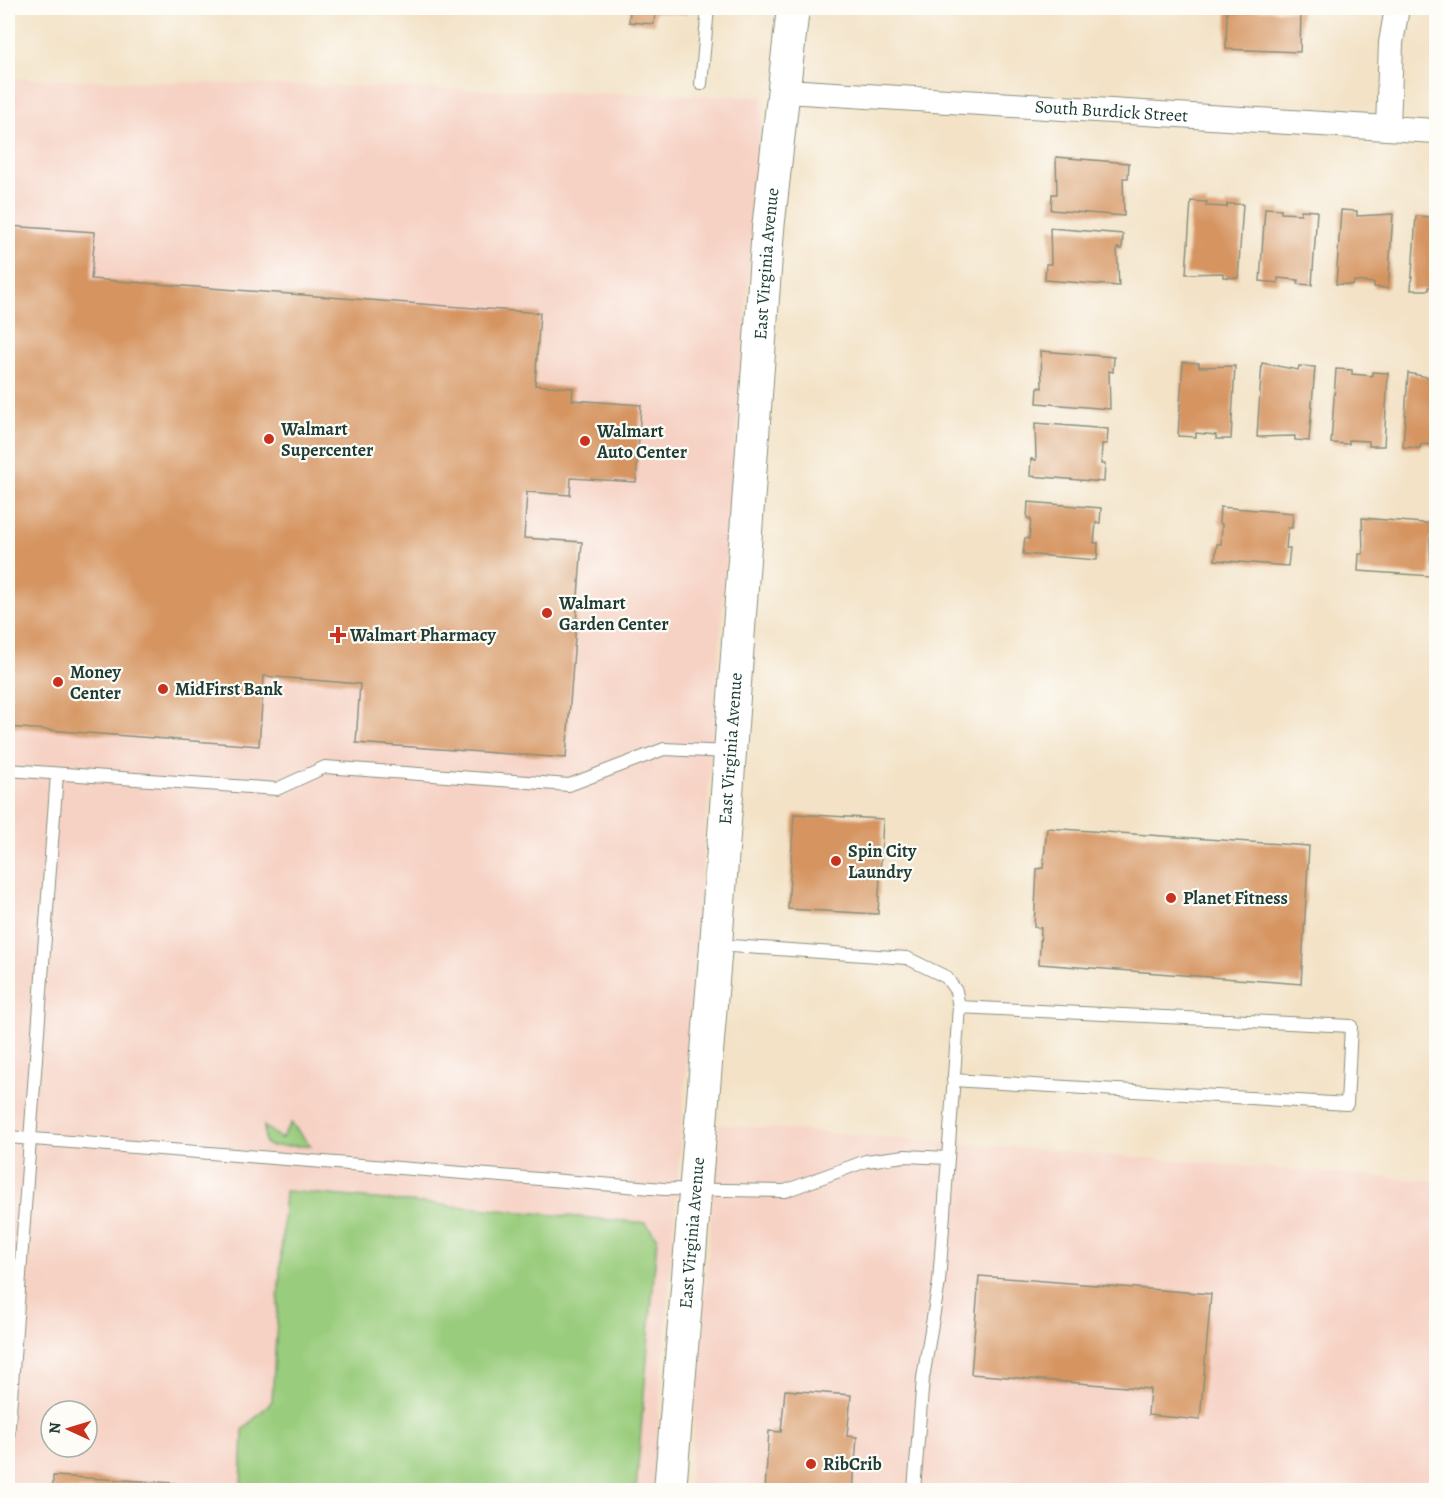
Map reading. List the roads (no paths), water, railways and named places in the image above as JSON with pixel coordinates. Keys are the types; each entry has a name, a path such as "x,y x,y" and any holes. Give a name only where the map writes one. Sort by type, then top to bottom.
{"street":[{"name":"East Virginia Avenue","path":"669,1491 697,1188 768,229 786,91 793,8"},
{"path":"1388,128 1391,43 1397,8"},
{"name":"South Burdick Street","path":"786,91 1437,131"}],"lane":[{"path":"700,84 708,8"},
{"path":"8,770 277,789 325,767 569,785 664,748 730,752"},
{"path":"8,1438 57,774"},
{"path":"716,945 907,958 946,977 956,991 959,1007 939,1282 923,1378 914,1491"},
{"path":"953,1080 1347,1104 1351,1026 959,1007"},
{"path":"8,1137 643,1187 785,1191 866,1161 905,1156 948,1158"}],"place":[{"name":"Walmart Supercenter","path":"269,439"},
{"name":"Walmart Auto Center","path":"585,441"},
{"name":"Walmart Garden Center","path":"547,613"},
{"name":"Walmart Pharmacy","path":"338,635"},
{"name":"Money Center","path":"58,682"},
{"name":"MidFirst Bank","path":"163,689"},
{"name":"Spin City Laundry","path":"836,861"},
{"name":"Planet Fitness","path":"1171,898"},
{"name":"RibCrib","path":"811,1464"}]}
